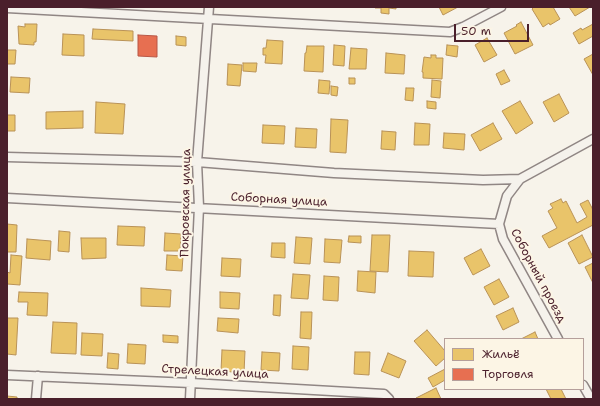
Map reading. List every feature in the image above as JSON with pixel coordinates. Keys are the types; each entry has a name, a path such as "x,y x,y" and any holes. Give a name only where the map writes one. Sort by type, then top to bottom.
{"street":[{"name":"Покровская улица","path":"190,399 199,207 197,162 209,7"},
{"path":"7,8 450,32 463,27 501,7"},
{"path":"499,224 507,196 520,179 593,139"},
{"path":"7,157 197,162 334,172 483,180 520,179"},
{"name":"Соборная улица","path":"7,198 499,224"},
{"name":"Соборный проезд","path":"499,224 503,239 557,338"},
{"name":"Стрелецкая улица","path":"7,375 191,383 384,394 389,399"},
{"path":"36,399 38,376"},
{"path":"584,387 591,399"}],"building: Жильё":[{"path":"375,7 396,7 396,9 389,8 389,14 381,13 381,8"},
{"path":"439,7 458,7 443,15"},
{"path":"534,7 553,7 560,19 543,27 532,9"},
{"path":"569,7 590,7 575,16"},
{"path":"521,22 533,45 515,54 504,33"},
{"path":"25,24 37,24 36,42 34,42 34,45 19,44 18,26 25,27"},
{"path":"593,24 593,36 579,44 573,33 581,28 582,30"},
{"path":"93,29 133,31 133,41 92,39"},
{"path":"63,34 84,35 84,56 62,55"},
{"path":"176,36 186,37 186,46 176,45"},
{"path":"487,38 497,55 484,62 475,45"},
{"path":"267,40 283,41 282,64 265,63 266,55 263,55 263,48 266,48"},
{"path":"334,45 345,46 344,66 333,65"},
{"path":"447,45 458,46 457,57 446,55"},
{"path":"307,46 324,46 323,72 304,71"},
{"path":"351,48 367,49 366,69 349,69"},
{"path":"7,50 16,50 15,64 7,64"},
{"path":"386,53 405,55 404,74 385,73"},
{"path":"593,54 593,75 584,59"},
{"path":"431,55 436,55 436,58 443,58 442,79 423,78 422,72 424,57 431,58"},
{"path":"243,63 257,63 256,72 243,71"},
{"path":"228,64 242,65 240,86 227,85"},
{"path":"504,70 510,81 501,85 496,74"},
{"path":"11,77 30,78 29,93 10,92"},
{"path":"349,78 355,78 355,84 349,84"},
{"path":"319,80 330,81 329,94 318,93"},
{"path":"432,80 441,81 440,98 431,97"},
{"path":"331,86 338,87 337,96 331,95"},
{"path":"406,88 414,88 413,101 405,100"},
{"path":"559,94 569,113 554,122 543,102"},
{"path":"427,101 436,102 436,109 427,108"},
{"path":"520,101 533,123 516,134 502,111"},
{"path":"96,102 125,104 123,134 95,133"},
{"path":"83,111 83,128 46,129 46,112"},
{"path":"7,115 15,115 15,131 7,131"},
{"path":"331,119 348,120 346,153 330,152"},
{"path":"415,123 430,124 429,145 414,145"},
{"path":"493,123 502,139 480,151 471,135"},
{"path":"263,125 285,126 284,144 262,143"},
{"path":"296,128 317,129 316,148 295,147"},
{"path":"382,131 396,132 395,150 381,149"},
{"path":"444,133 465,134 464,150 443,148"},
{"path":"561,199 563,203 566,201 577,223 587,217 580,204 588,200 593,210 593,225 549,248 542,236 557,228 548,211 553,208 550,204"},
{"path":"7,224 17,225 16,252 7,252"},
{"path":"118,226 145,227 144,246 117,245"},
{"path":"59,231 70,232 69,252 58,251"},
{"path":"165,233 181,234 180,251 164,251"},
{"path":"372,235 390,235 388,272 370,271"},
{"path":"582,235 593,257 579,264 568,243"},
{"path":"349,236 361,236 361,243 348,242"},
{"path":"296,237 312,238 310,264 294,263"},
{"path":"81,238 106,238 106,258 82,259"},
{"path":"27,239 51,241 50,260 26,258"},
{"path":"325,239 342,240 340,263 324,262"},
{"path":"272,243 285,243 285,258 271,257"},
{"path":"481,249 490,266 473,275 464,258"},
{"path":"409,251 434,252 433,277 408,276"},
{"path":"11,255 22,256 20,285 7,284 7,272 10,273"},
{"path":"167,255 183,256 182,271 166,270"},
{"path":"222,258 241,259 240,277 221,276"},
{"path":"593,263 593,283 585,267"},
{"path":"358,271 376,272 375,293 357,291"},
{"path":"293,274 310,275 308,299 291,298"},
{"path":"324,276 339,277 338,301 323,300"},
{"path":"499,279 509,297 494,305 484,287"},
{"path":"141,288 171,290 170,307 141,306"},
{"path":"19,292 48,293 47,316 27,315 28,302 18,302"},
{"path":"220,292 240,293 239,309 220,308"},
{"path":"274,295 281,295 280,316 273,315"},
{"path":"513,308 519,322 503,330 496,316"},
{"path":"301,312 312,312 311,339 300,338"},
{"path":"7,318 18,318 16,355 7,354"},
{"path":"218,318 239,319 238,333 217,331"},
{"path":"53,322 77,323 76,354 51,353"},
{"path":"427,330 444,350 444,359 436,366 414,341"},
{"path":"535,332 538,338 523,338"},
{"path":"82,333 103,334 102,356 81,355"},
{"path":"163,335 178,336 178,343 163,342"},
{"path":"128,344 146,345 145,364 127,363"},
{"path":"293,346 309,347 308,370 292,369"},
{"path":"222,350 245,351 244,373 221,371"},
{"path":"262,352 280,353 279,371 261,370"},
{"path":"355,352 370,352 369,375 354,374"},
{"path":"108,353 119,354 118,369 107,368"},
{"path":"388,353 406,361 399,378 381,371"},
{"path":"444,370 444,381 433,387 428,378"},
{"path":"436,388 441,399 416,399 416,398"},
{"path":"546,390 562,390 566,399 551,399"},
{"path":"7,396 17,397 17,399 7,399"}],"building: Торговля":[{"path":"138,35 157,36 157,57 138,56"}]}
